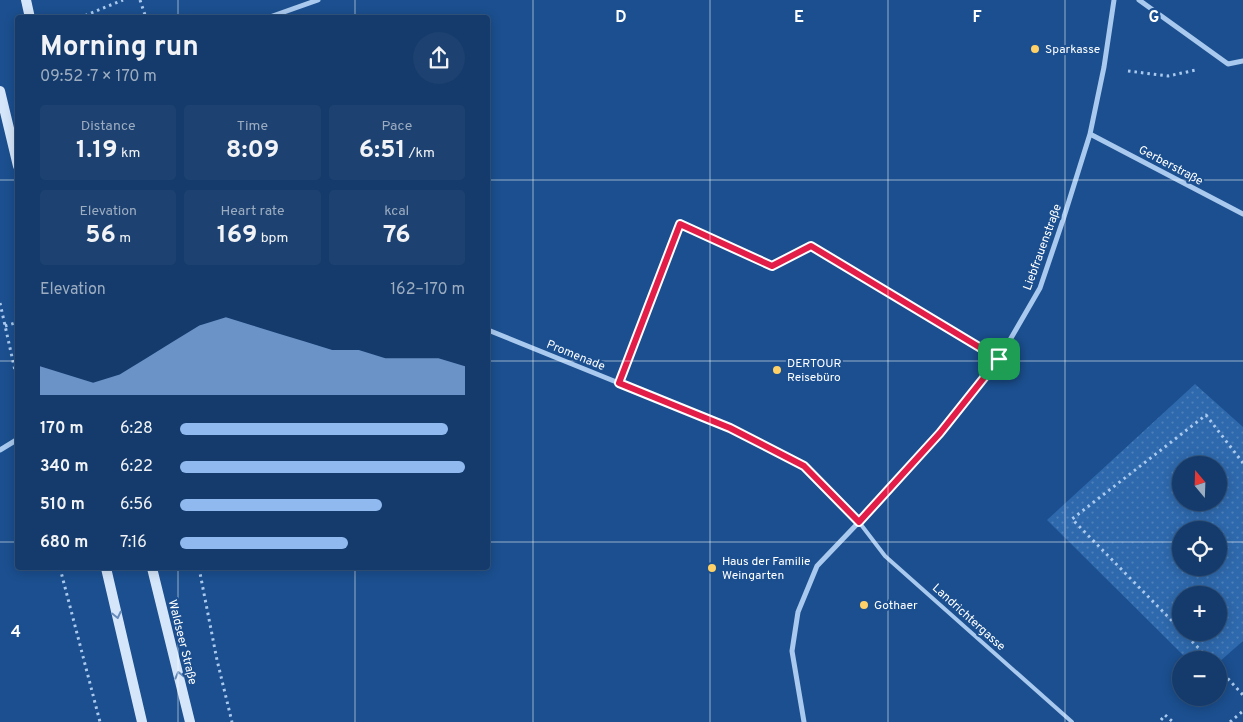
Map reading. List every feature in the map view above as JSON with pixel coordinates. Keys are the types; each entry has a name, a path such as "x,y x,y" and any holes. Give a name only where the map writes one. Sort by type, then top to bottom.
{"main road":[{"path":"26,0 29,15"},
{"path":"0,91 15,154"},
{"path":"106,570 142,722"},
{"name":"Waldseer Straße","path":"152,570 190,722"}],"street":[{"path":"273,15 318,0"},
{"name":"Liebfrauenstraße","path":"804,722 792,651 798,612 817,566 940,433 999,359 1040,288 1090,134 1104,67 1114,0"},
{"path":"1139,0 1228,64 1243,61"},
{"name":"Gerberstraße","path":"1090,134 1243,214"},
{"name":"Promenade","path":"490,331 730,428 804,466 859,522"},
{"path":"0,450 15,441"}],"lane":[{"path":"619,383 680,224 772,266 811,246 999,359"},
{"name":"Landrichtergasse","path":"859,522 885,556 1072,722"}],"path":[{"path":"86,15 123,0"},
{"path":"140,0 145,15"},
{"path":"1104,67 1168,76"},
{"path":"0,303 15,371"},
{"path":"5,326 15,323"},
{"path":"1172,621 1072,519 1206,415 1243,463"},
{"path":"61,570 100,722"},
{"path":"199,570 232,722"},
{"path":"1192,641 1201,651"},
{"path":"1227,678 1243,695"},
{"path":"1230,722 1243,711"},
{"path":"1161,720 1165,715 1173,722"}],"shaded area":[{"path":"1195,384 1243,427 1243,641 1227,655 1227,651 1179,651 1047,520"}],"place":[{"name":"Sparkasse","path":"1035,49"},
{"name":"DERTOUR Reisebüro","path":"777,370"},
{"name":"Haus der Familie Weingarten","path":"712,568"},
{"name":"Gothaer","path":"864,605"}],"route":[{"path":"680,224 772,266 811,246 999,359 940,433 859,522 804,466 730,428 619,383 680,224"}]}
